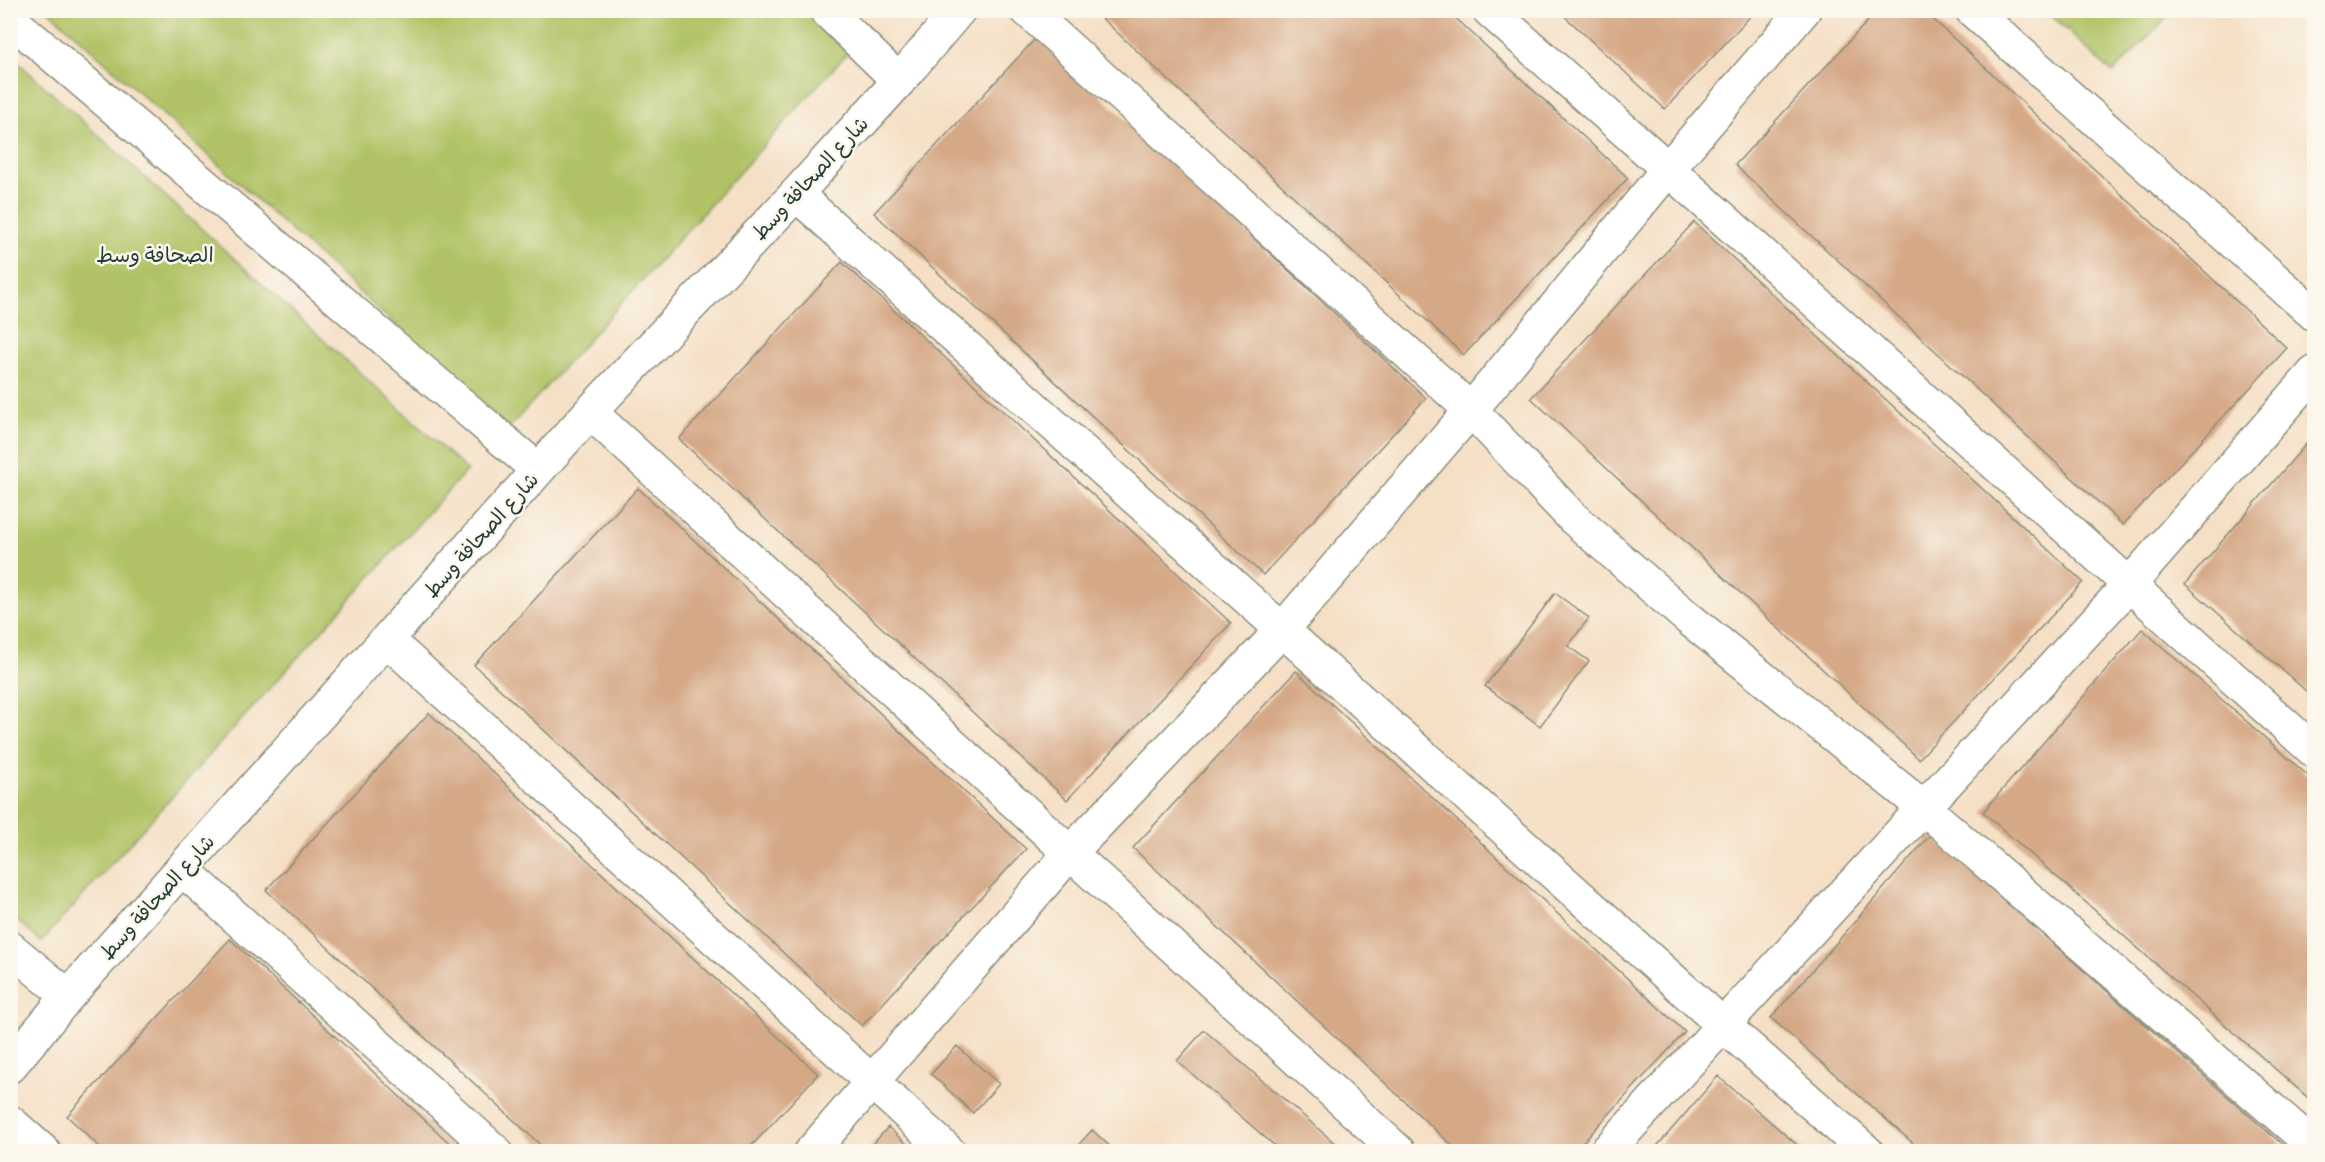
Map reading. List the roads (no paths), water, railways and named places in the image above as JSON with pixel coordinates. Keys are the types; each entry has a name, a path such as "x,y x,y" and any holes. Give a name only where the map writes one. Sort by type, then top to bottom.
{"street":[{"path":"826,10 899,81"},
{"name":"شارع الصحافة وسط","path":"10,1066 68,996 590,412 796,194 899,81 958,10"},
{"path":"1027,10 1471,410 1581,526 1688,618 1923,807 2314,1146"},
{"path":"1489,10 2314,752"},
{"path":"811,1152 1070,854 1282,630 1471,410 1668,169 1804,10"},
{"path":"1972,10 2314,314"},
{"path":"10,19 538,470"},
{"path":"796,194 1867,1152"},
{"path":"1606,1152 2129,585 2314,373"},
{"path":"590,412 1070,854 1399,1152"},
{"path":"387,640 949,1152"},
{"path":"182,869 496,1152"},
{"path":"10,948 68,996"},
{"path":"10,1122 44,1152"}],"district":[{"name":"الصحافة وسط","path":"155,255"}]}
